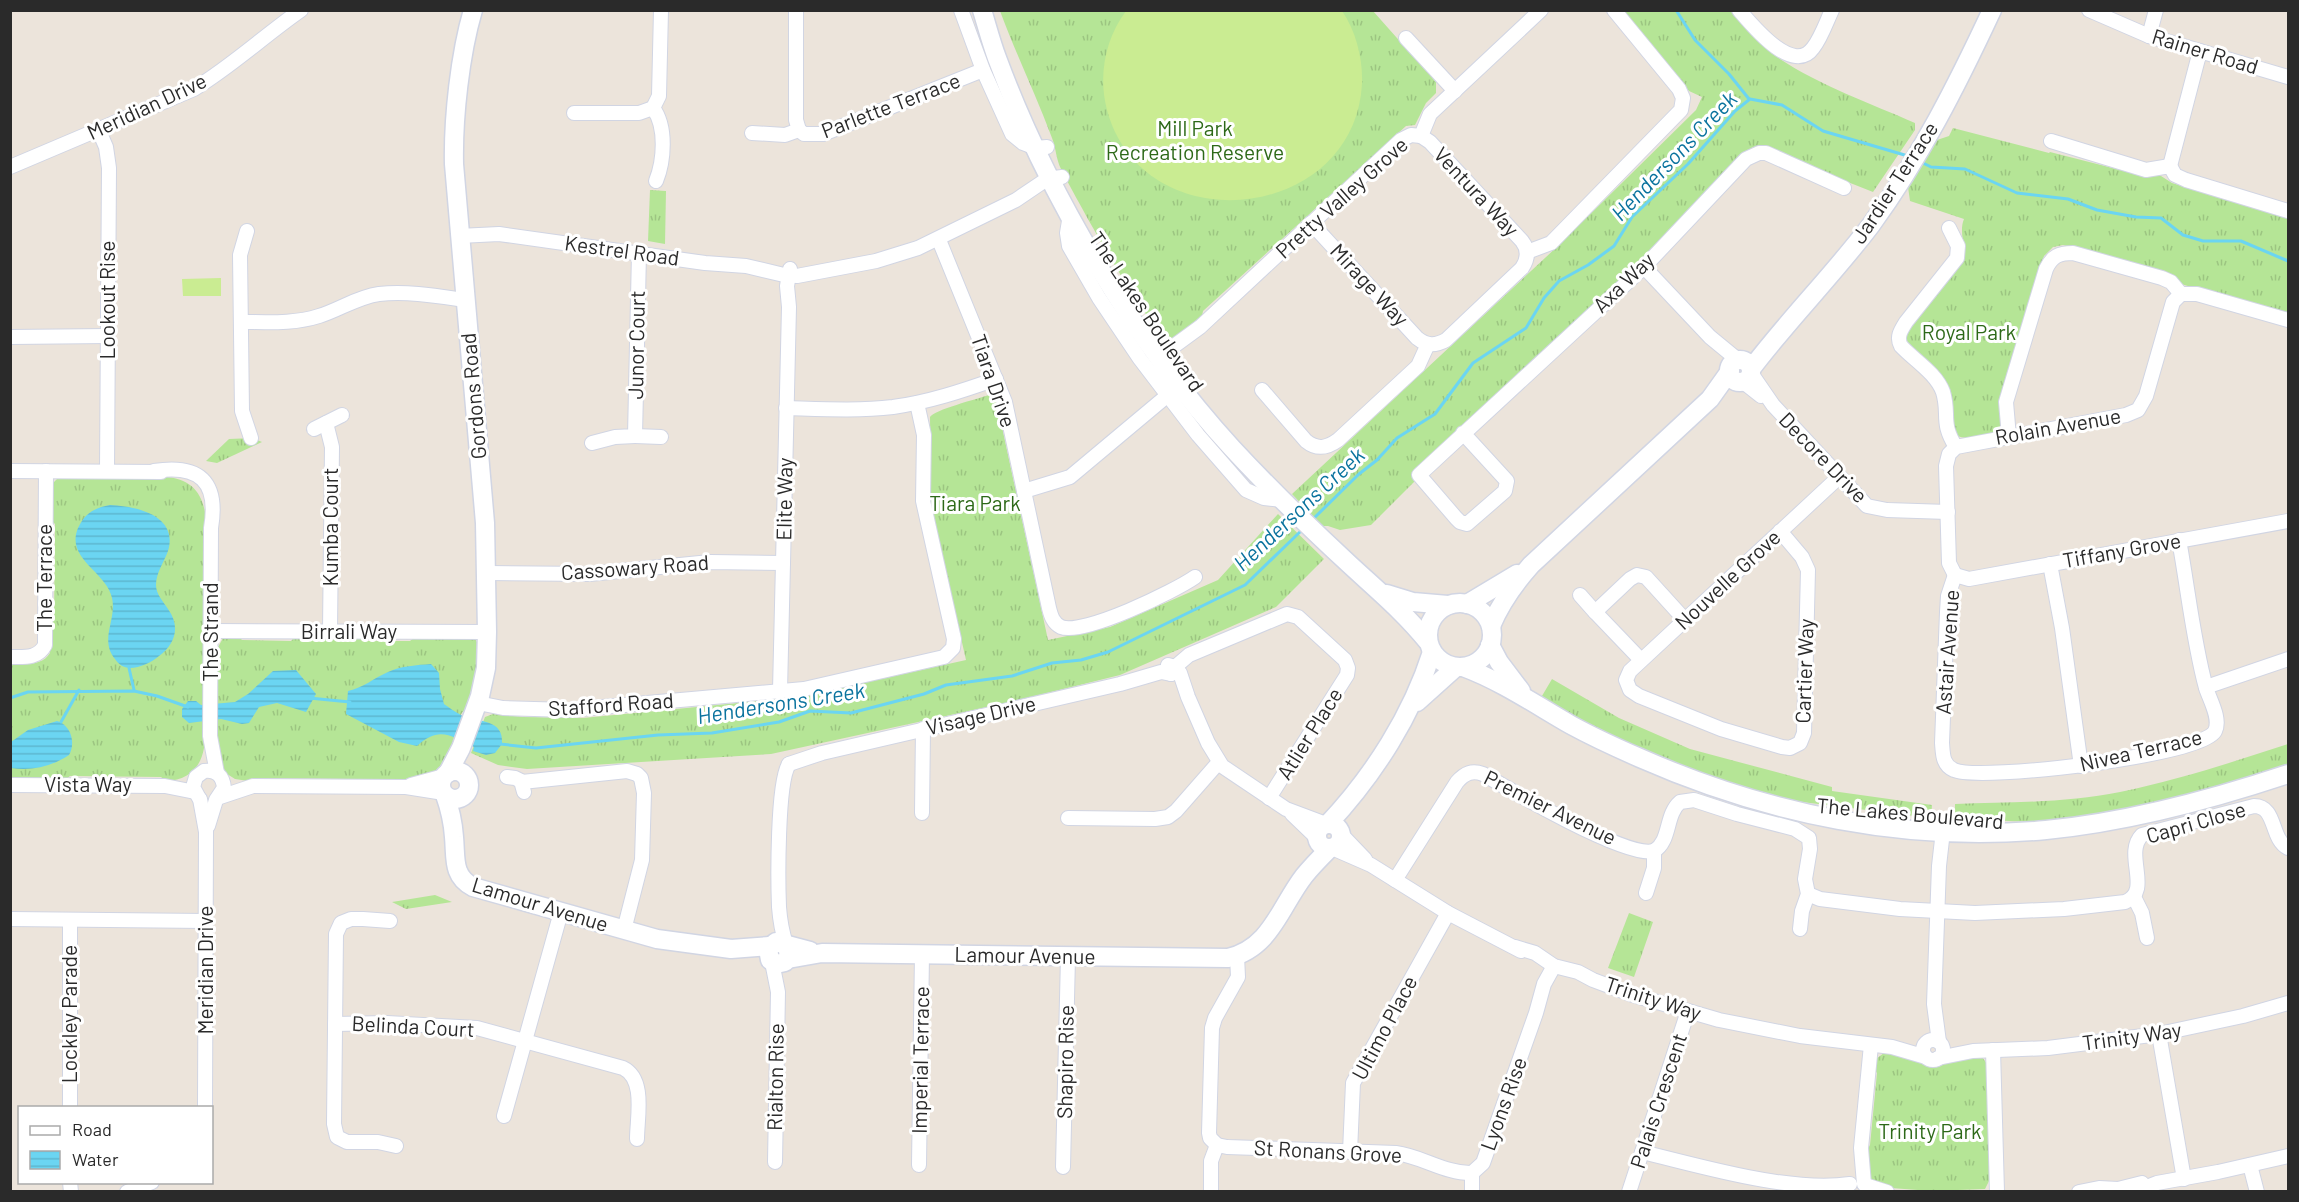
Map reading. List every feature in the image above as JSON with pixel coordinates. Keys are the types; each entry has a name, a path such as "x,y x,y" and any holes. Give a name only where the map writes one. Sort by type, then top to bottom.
{"street":[{"name":"Meridian Drive","path":"273,30 293,10"},
{"name":"Meridian Drive","path":"10,167 99,131 194,88 220,72 301,10"},
{"name":"Gordons Road","path":"461,10 465,40"},
{"name":"Gordons Road","path":"449,782 478,703 486,668 485,523 453,150 465,40 473,10"},
{"path":"574,113 639,113 653,108 659,96 661,10"},
{"name":"Parlette Terrace","path":"796,10 795,111 799,130 808,136 823,134 983,70"},
{"path":"961,10 983,70 1012,134 1023,143 1041,147"},
{"name":"Pretty Valley Grove","path":"1164,354 1200,327 1401,140 1411,135 1421,136 1430,114 1541,10"},
{"path":"1262,390 1306,441 1315,447 1326,447 1338,440 1418,366 1428,344 1438,344 1446,340 1525,265 1527,252 1551,243 1681,110 1683,102 1679,89 1614,10"},
{"path":"1739,10 1765,40 1793,56 1803,56 1812,50 1832,10"},
{"name":"Jardier Terrace","path":"1491,626 1510,588 1531,565 1773,339 1852,249 1906,174 1925,143 1961,78 1992,10"},
{"name":"Rainer Road","path":"2089,10 2149,36 2289,77"},
{"path":"2149,36 2156,10"},
{"name":"The Lakes Boulevard","path":"984,17 1070,215 1114,288 1257,472 1307,524 1411,621 1430,647"},
{"path":"1406,38 1455,91"},
{"path":"2200,51 2170,166 2175,175 2289,211"},
{"path":"653,108 662,127 660,169 656,182"},
{"name":"Parlette Terrace","path":"752,134 784,135 799,130"},
{"name":"Lookout Rise","path":"99,131 106,147 109,168 107,471"},
{"name":"Ventura Way","path":"1421,136 1430,142 1522,241 1527,252"},
{"path":"2051,141 2146,170 2170,166"},
{"name":"Axa Way","path":"1463,433 1507,481 1505,491 1470,523 1464,524 1456,518 1419,475 1463,433 1644,267 1746,159 1766,153 1844,188"},
{"name":"The Lakes Boulevard","path":"1056,180 1164,354"},
{"name":"Kestrel Road","path":"459,232 499,234 746,266 790,274 897,256 939,240 1056,180"},
{"name":"The Lakes Boulevard","path":"1070,215 1067,241 1074,256 1120,330 1168,395 1246,490 1264,498 1283,500"},
{"name":"Mirage Way","path":"1311,223 1417,338 1428,344"},
{"path":"1949,228 1958,246 1957,258 1906,322 1899,339 1901,346 1934,378 1941,389 1945,400 1946,428 1956,447"},
{"path":"247,231 240,255 242,411 239,422 251,438"},
{"name":"Tiara Drive","path":"939,240 1007,410 1052,618 1059,626 1071,628 1114,617 1174,591 1195,575"},
{"name":"Junor Court","path":"635,436 639,253"},
{"path":"2009,436 2006,408 2008,395 2046,268 2053,256 2073,253 2162,278 2171,282 2181,294 2197,294 2289,320"},
{"name":"Decore Drive","path":"1644,267 1863,503 1872,508 1948,512"},
{"name":"Elite Way","path":"780,692 790,274"},
{"path":"241,322 307,319 324,315 353,301 378,294 465,295"},
{"name":"Rolain Avenue","path":"1956,447 2126,415 2138,410 2146,396 2173,302 2181,294"},
{"path":"10,337 108,336"},
{"path":"786,408 876,408 917,403 958,393 996,379"},
{"path":"1024,491 1070,477 1168,395"},
{"name":"Stafford Road","path":"478,703 516,709 583,710 780,692 815,687 938,659 948,654 953,648 953,634 923,501 924,435 917,403"},
{"name":"Kumba Court","path":"330,632 332,447 320,426 342,415"},
{"path":"592,444 609,438 661,437"},
{"name":"Astair Avenue","path":"1945,763 1942,743 1947,612 1948,596 1955,575 1949,563 1946,466 1949,454 1956,447"},
{"name":"The Strand","path":"10,471 154,471 184,476 201,489 207,500 211,528 211,693 210,729 198,775"},
{"name":"The Terrace","path":"10,657 35,656 42,651 45,645 46,471"},
{"name":"Nouvelle Grove","path":"1629,688 1626,680 1628,674 1641,660 1839,477"},
{"name":"Tiffany Grove","path":"1955,575 1969,579 2289,521"},
{"name":"Cartier Way","path":"1629,688 1639,696 1669,709 1738,734 1782,747 1790,748 1800,743 1804,733 1808,570 1802,557 1780,531"},
{"name":"Nivea Terrace","path":"1945,763 1953,770 1965,772 2029,771 2081,766 2146,755 2209,738 2214,733 2217,722 2206,687 2179,540"},
{"name":"Cassowary Road","path":"487,573 590,574 710,562 783,563"},
{"path":"2050,564 2064,639 2081,766"},
{"name":"Jardier Terrace","path":"1467,604 1531,565"},
{"path":"1595,612 1630,579 1640,575 1646,577 1685,620"},
{"name":"The Lakes Boulevard","path":"1379,591 1413,602 1448,605"},
{"path":"1580,595 1641,660"},
{"path":"1211,1191 1212,1159 1217,1145 1210,1138 1208,1125 1211,1038 1215,1018 1238,977 1232,957 1254,948 1263,939 1411,708 1430,647 1430,624 1434,616 1448,605 1467,604 1482,612 1491,626 1490,645 1480,660 1460,667 1411,708"},
{"name":"Visage Drive","path":"786,761 1173,670 1189,655 1287,614 1298,617 1345,660 1348,668"},
{"name":"Birrali Way","path":"211,631 487,633"},
{"name":"The Lakes Boulevard","path":"1490,645 1513,682 1533,703"},
{"path":"1430,647 1447,665 1460,667"},
{"path":"2206,687 2289,659"},
{"name":"The Lakes Boulevard","path":"1460,667 1484,675 1572,725 1641,759 1730,792 1810,807 1940,826 2091,823 2171,809 2289,774"},
{"name":"Atlier Place","path":"1269,798 1345,679 1348,668"},
{"path":"1173,670 1219,762 1233,776 1329,836"},
{"name":"The Strand","path":"210,729 220,776"},
{"path":"922,813 924,729"},
{"name":"Rialton Rise","path":"775,1162 781,795 786,761"},
{"path":"1068,818 1155,819 1168,817 1176,812 1219,762"},
{"path":"253,786 208,801 197,796 193,787 198,775 209,771 253,786 406,787 449,782"},
{"path":"507,777 515,778 523,787 530,780 627,771 641,778 644,793 642,860 624,930"},
{"name":"Premier Avenue","path":"1395,880 1457,782 1463,775 1473,771 1613,841 1638,851 1648,853 1654,851"},
{"name":"Vista Way","path":"165,786 198,775"},
{"path":"218,798 224,788 220,776"},
{"name":"Lamour Avenue","path":"455,839 469,783 449,782 456,868 467,884 482,891 677,943 778,953 1232,957"},
{"name":"Vista Way","path":"10,785 165,786 197,796"},
{"name":"Meridian Drive","path":"197,796 206,832 205,1106"},
{"name":"Meridian Drive","path":"206,832 218,798"},
{"path":"1646,893 1654,868 1654,851 1663,843 1676,806 1687,800 1694,800 1804,833 1810,842 1805,879 1808,894 1802,911 1800,929"},
{"name":"Capri Close","path":"2147,938 2142,912 2134,897 2137,893 2138,880 2134,857 2135,845 2142,835 2259,806 2270,816 2281,844 2289,848"},
{"path":"1933,1048 1940,826"},
{"name":"Trinity Way","path":"1329,836 1448,913 1515,947 1535,953 1552,971 1578,972 1593,980 1688,1011 1770,1031 1871,1046 1993,1050 2086,1044 2159,1034 2243,1016 2289,1003"},
{"path":"1808,894 1820,899 1937,912 2064,909 2125,902 2134,897"},
{"path":"504,1116 561,912"},
{"name":"Ultimo Place","path":"1350,1152 1353,1083 1448,913"},
{"name":"Belinda Court","path":"390,921 351,919 344,921 336,934 334,1124 337,1137 347,1142 378,1142 396,1146"},
{"path":"10,920 206,921"},
{"name":"Lockley Parade","path":"70,920 70,1106"},
{"name":"Imperial Terrace","path":"919,1165 922,954"},
{"name":"Shapiro Rise","path":"1063,1167 1068,957"},
{"name":"Lyons Rise","path":"1472,1191 1472,1173 1483,1162 1536,1014 1550,986 1552,971"},
{"name":"Palais Crescent","path":"1629,1191 1688,1011"},
{"name":"Belinda Court","path":"335,1024 477,1028 629,1071 637,1084 637,1139"},
{"path":"2159,1034 2184,1179"},
{"path":"1857,1186 1871,1046"},
{"path":"1993,1050 1997,1191"},
{"name":"St Ronans Grove","path":"1217,1145 1227,1148 1406,1154 1461,1172 1472,1173"},
{"path":"1642,1152 1737,1174 1811,1186 1827,1191"},
{"path":"2079,1191 2099,1188 2118,1191 2134,1184 2184,1179 2289,1156"},
{"path":"2250,1165 2257,1191"},
{"path":"2134,1191 2157,1183"},
{"path":"127,1191 146,1184"},
{"path":"1811,1186 1857,1186 1887,1191"}],"green space":[{"name":"Mill Park Recreation Reserve","path":"1000,11 1373,11 1436,82 1436,93 1426,103 1415,125 1406,126 1203,311 1202,316 1191,327 1177,337 1168,338 1159,331 1129,289 1061,169 1046,122"},
{"path":"1126,11 1342,11 1355,36 1362,75 1362,84 1350,131 1324,166 1287,189 1245,199 1201,197 1161,182 1128,153 1107,110 1104,97 1105,58 1108,46"},
{"path":"1621,11 1731,11 1766,49 1780,59 1829,86 1915,123 1915,130 1873,192 1768,147 1753,147 1618,283 1414,477 1415,481 1371,525 1340,530 1322,526 1292,494 1560,244 1696,110 1702,97 1689,91"},
{"name":"Royal Park","path":"1953,128 2144,176 2161,176 2172,183 2288,217 2288,315 2181,284 2140,265 2063,245 2053,247 2044,256 2000,400 2000,428 1978,437 1966,438 1955,435 1950,399 1908,344 1906,337 1910,327 1963,255 1964,219 1910,201 1908,187 1937,140 1949,136"},
{"path":"650,190 666,191 665,244 648,241"},
{"path":"221,278 221,296 183,296 182,279"},
{"name":"Tiara Park","path":"989,395 997,404 1048,640 1110,627 1218,580 1278,514 1324,559 1276,607 1120,675 1015,701 771,754 527,769 498,765 471,753 485,717 493,714 583,718 800,697 966,660 931,506 930,417 947,408"},
{"path":"253,438 262,442 217,463 206,461 229,439"},
{"path":"165,477 180,480 192,487 200,497 205,512 204,748 196,768 180,779 166,781 161,777 70,776 65,780 11,780 11,663 38,662 50,653 51,623 54,619 55,524 51,520 53,483 58,478"},
{"path":"238,636 242,640 291,641 295,637 359,637 362,641 410,641 415,637 474,638 481,648 470,707 461,714 456,724 455,748 442,769 417,781 355,782 352,779 252,778 248,781 235,779 224,772 216,754 217,649 223,638"},
{"path":"1552,679 1619,718 1690,749 1832,787 1832,791 1932,805 1931,818 1770,798 1659,762 1539,701"},
{"path":"2288,744 2288,767 2201,793 2142,807 2052,821 1955,819 1955,804 2100,796 2184,776"},
{"path":"435,895 452,902 406,909 392,902"},
{"path":"1629,913 1653,922 1634,977 1608,968"},
{"name":"Trinity Park","path":"1884,1053 1934,1064 1950,1058 1982,1057 1987,1064 1990,1179 1985,1189 1931,1191 1891,1188 1868,1181 1865,1153 1870,1145 1877,1073 1874,1069 1876,1059"}],"water":[{"path":"110,505 131,508 152,515 167,529 170,539 168,551 156,581 156,588 172,616 174,635 169,646 159,656 134,668 121,665 110,652 108,637 113,606 112,598 103,580 77,548 78,528 87,515"},
{"path":"431,664 439,673 444,704 461,715 489,723 499,730 502,744 495,753 486,755 473,751 474,747 445,734 432,736 417,746 399,742 346,714 348,691 359,688 393,670"},
{"path":"296,670 316,694 306,712 277,703 259,707 249,723 242,724 221,719 189,723 182,717 182,709 188,701 196,701 201,705 235,702 248,694 273,671"},
{"path":"57,721 66,726 71,735 72,745 69,755 55,763 41,767 11,768 11,742 28,730"}],"waterway":[{"path":"1676,10 1695,40 1729,74 1749,99"},
{"name":"Hendersons Creek","path":"1311,521 1359,474 1377,460 1397,438 1435,414 1473,363 1526,328 1544,298 1559,281 1588,265 1614,246 1632,217 1688,164 1735,111 1750,99 1782,105 1823,131 1908,156"},
{"name":"Hendersons Creek","path":"1919,161 1931,167 1965,169 2017,193 2068,199 2097,210 2136,217 2161,218 2183,235 2203,241 2241,241 2288,261"},
{"name":"Hendersons Creek","path":"500,744 536,748 658,735 712,733 779,722 810,711 851,713 924,694 946,685 1012,676 1052,663 1081,660 1108,652 1245,585 1302,530"},
{"path":"129,668 134,690"},
{"path":"61,722 79,690"},
{"name":"Hendersons Creek","path":"10,698 28,692 134,691 188,707"},
{"name":"Hendersons Creek","path":"309,698 350,702"}]}
